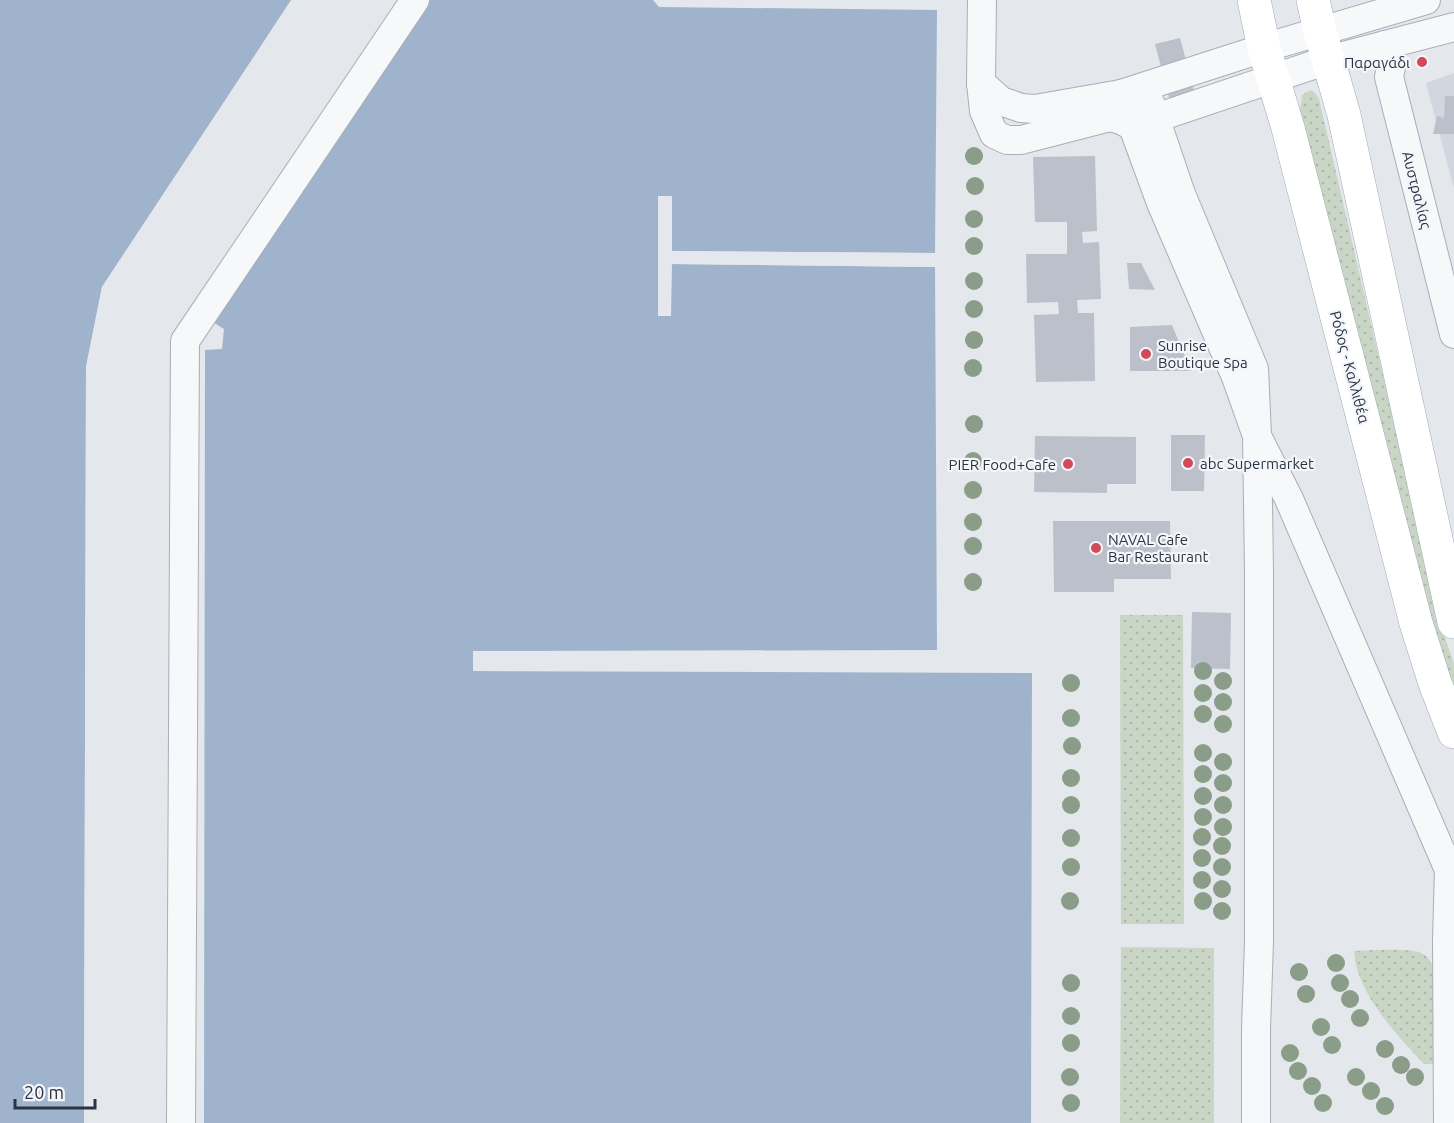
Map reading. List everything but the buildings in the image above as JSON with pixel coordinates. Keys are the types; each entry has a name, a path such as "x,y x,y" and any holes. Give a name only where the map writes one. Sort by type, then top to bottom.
{"main road":[{"name":"Ρόδος - Καλλιθέα","path":"1254,0 1264,48 1305,196 1416,623 1435,683 1454,732"},
{"path":"1321,30 1344,115 1454,622"}],"street":[{"path":"181,1123 185,341 415,0"},
{"path":"982,0 981,83 984,111 994,134 1007,140 1021,140 1110,117 1144,122 1273,79 1321,30"},
{"path":"981,83 1001,100 1021,108 1035,109 1133,91 1321,30 1426,0"},
{"path":"1321,30 1385,45 1454,27"},
{"name":"Αυστραλίας","path":"1385,45 1390,67 1389,77 1454,334"},
{"path":"1133,91 1144,122 1166,214 1236,377 1257,436 1289,499 1449,870 1448,1123"},
{"path":"1256,1123 1259,941 1257,436"}],"shaded area":[{"path":"1454,73 1454,189 1426,83"}],"green space":[{"path":"1311,90 1319,99 1441,626 1454,664 1454,687 1432,631 1300,111 1302,95"},
{"path":"1120,615 1183,615 1184,924 1121,924"},
{"path":"1121,947 1214,948 1214,1123 1120,1123"},
{"path":"1354,951 1410,951 1423,954 1428,959 1434,970 1434,1064 1424,1064 1391,1027 1370,998 1356,967"}],"water":[{"path":"0,0 292,0 102,287 86,367 84,1123 0,1123"},
{"path":"430,0 653,0 659,7 937,10 935,253 671,251 672,196 658,196 658,316 671,316 671,264 935,267 937,650 473,651 473,671 1032,673 1031,1123 204,1123 205,350 222,349 224,329 213,322"}],"pier":[{"path":"291,0 295,0 105,288 89,367 87,1123 84,1123 86,367 102,287"},
{"path":"658,196 672,196 672,251 935,253 935,256 671,254 668,251 669,199 661,199 661,313 668,313 668,264 671,261 935,264 935,267 672,264 671,316 658,316"}],"place":[{"name":"Παραγάδι","path":"1422,62"},
{"name":"Sunrise Boutique Spa","path":"1146,354"},
{"name":"abc Supermarket","path":"1188,463"},
{"name":"PIER Food+Cafe","path":"1068,464"},
{"name":"NAVAL Cafe Bar Restaurant","path":"1096,548"}]}
